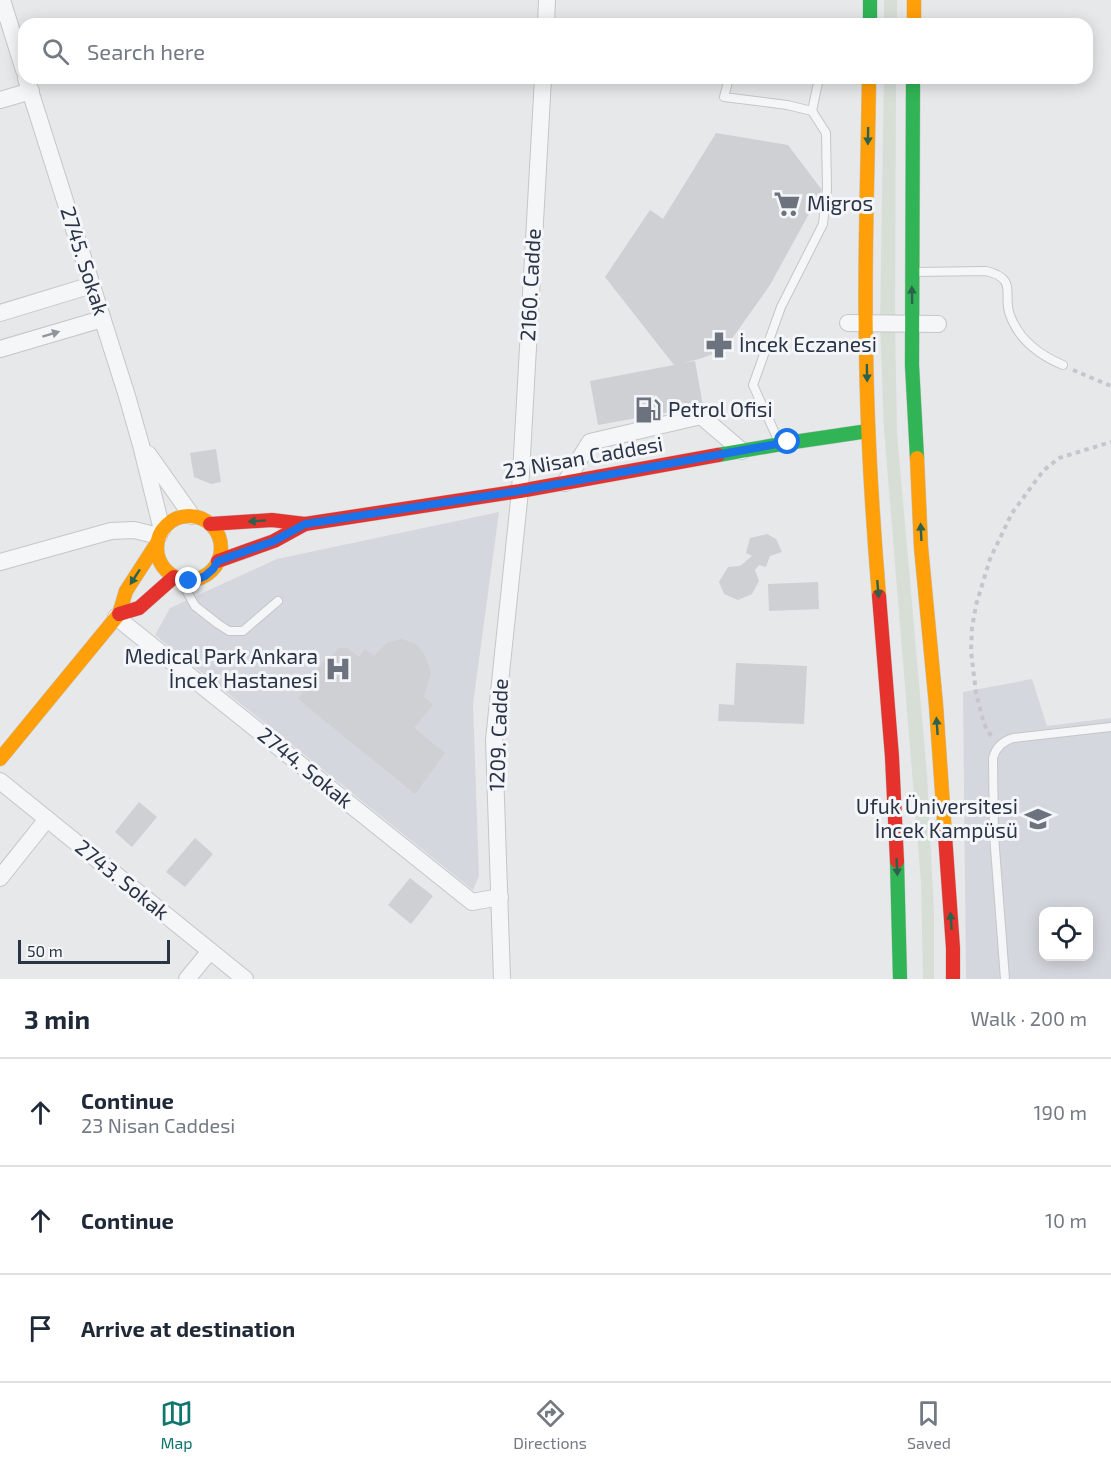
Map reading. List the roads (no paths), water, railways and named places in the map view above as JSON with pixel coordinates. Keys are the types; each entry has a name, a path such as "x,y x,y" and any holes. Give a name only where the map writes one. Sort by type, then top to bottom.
{"main road":[{"path":"870,0 870,18"},
{"path":"914,0 914,18"},
{"path":"869,84 866,323 868,431 876,565 892,756 900,979"},
{"path":"913,84 912,365 921,547 937,716 953,948 953,979"},
{"name":"23 Nisan Caddesi","path":"210,524 272,520 305,524 519,491 780,444 868,431"},
{"path":"0,759 118,616 126,591 159,536 168,524 176,519 192,516 210,524 220,541 221,551 218,561 213,569 198,579 189,581 177,578 164,570 159,561 156,552 159,536"},
{"name":"23 Nisan Caddesi","path":"218,561 274,541 305,524"},
{"path":"118,616 139,608 177,578"}],"street":[{"path":"2,0 18,51"},
{"path":"546,18 547,0"},
{"name":"2160. Cadde","path":"519,491 543,84"},
{"path":"0,100 29,85"},
{"name":"2745. Sokak","path":"29,85 141,445 159,536"},
{"path":"0,313 92,285"},
{"path":"0,349 102,319"},
{"path":"848,323 938,324"},
{"path":"565,483 590,441 701,416 742,451"},
{"name":"2745. Sokak","path":"141,445 192,516"},
{"name":"1209. Cadde","path":"502,979 494,740 519,491"},
{"path":"0,562 111,531 134,530 159,536"},
{"name":"2744. Sokak","path":"118,616 472,902 500,897"},
{"name":"2743. Sokak","path":"0,781 245,979"},
{"path":"0,878 46,819"},
{"path":"188,979 210,951"}],"lane":[{"path":"727,84 724,96 812,111 826,133 827,189 823,224 781,307 753,385 780,444"},
{"path":"812,111 818,84"},
{"path":"912,272 986,271 1000,277 1008,287 1008,312 1022,337 1041,354 1063,365"},
{"path":"177,578 195,606 229,631 243,631 278,601"},
{"path":"1005,979 994,836 993,758 995,752 1004,742 1013,738 1111,728"}],"place":[{"name":"Migros","path":"787,204"},
{"name":"İncek Eczanesi","path":"719,345"},
{"name":"Petrol Ofisi","path":"648,410"},
{"name":"Medical Park Ankara İncek Hastanesi","path":"338,669"},
{"name":"Ufuk Üniversitesi İncek Kampüsü","path":"1038,819"}]}
